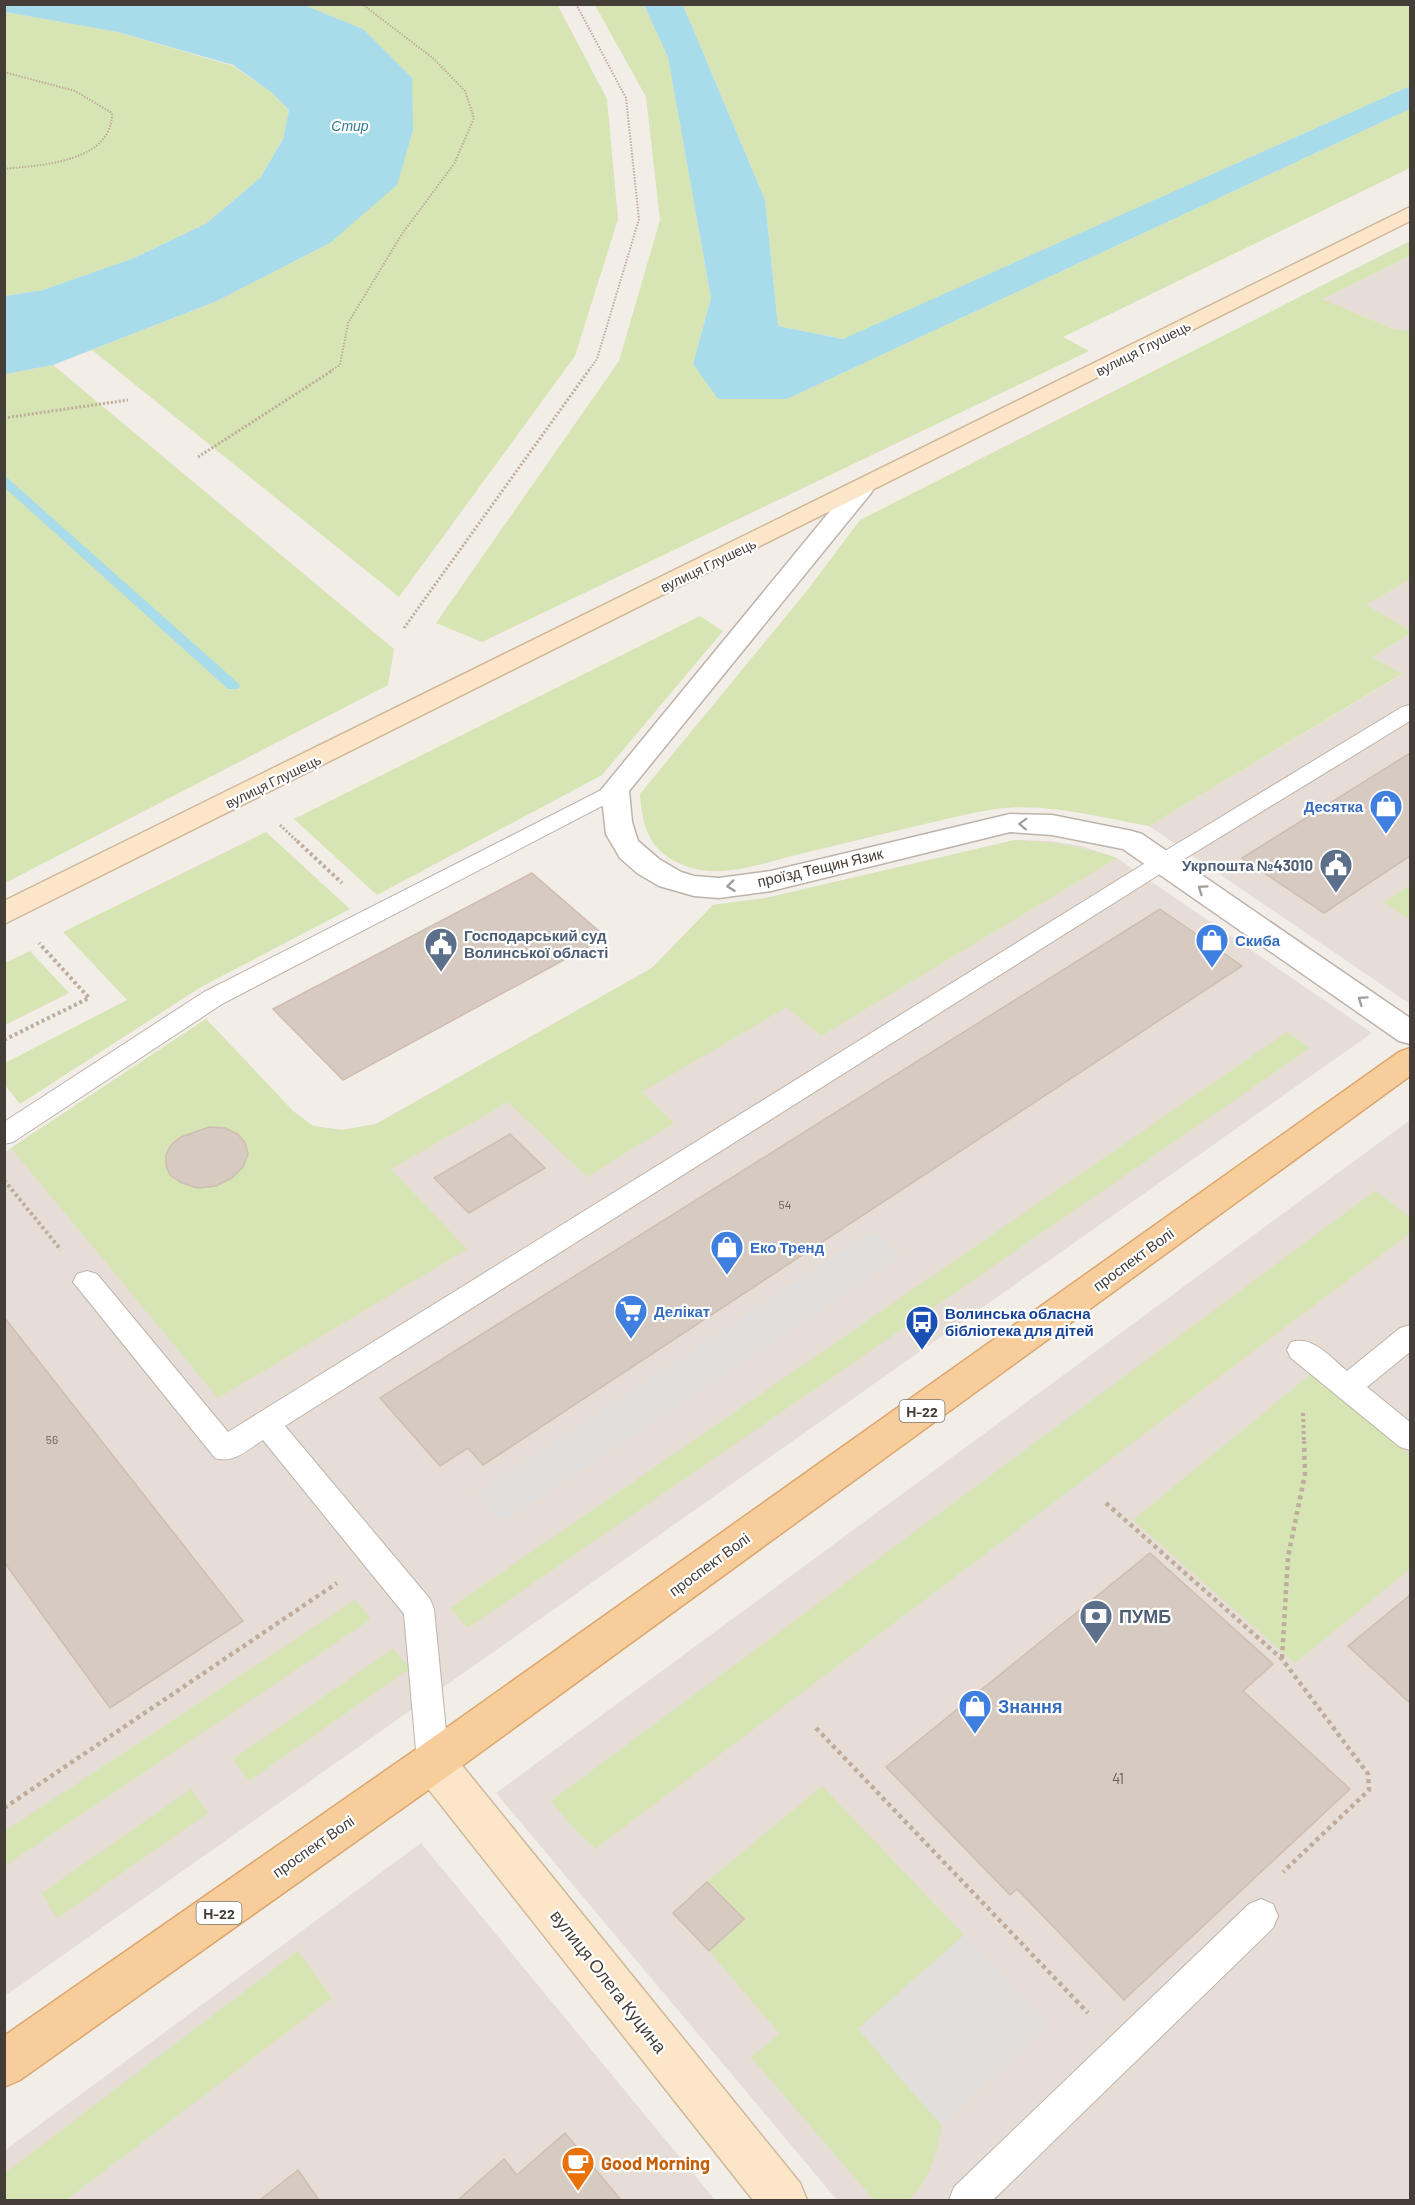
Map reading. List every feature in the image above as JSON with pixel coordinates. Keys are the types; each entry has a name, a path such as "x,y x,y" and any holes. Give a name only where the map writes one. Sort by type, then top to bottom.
{"main road":[{"name":"проспект Волі","path":"4,2064 433,1761 1410,1060"}],"street":[{"name":"вулиця Глушець","path":"7,913 1410,213"},
{"path":"615,790 862,488"},
{"name":"проїзд Тещин Язик","path":"615,790 617,818 623,841 635,856 654,871 676,882 705,888 758,882 1010,823 1052,825 1132,841 1410,1033"},
{"name":"вулиця Олега Куцина","path":"433,1761 783,2200"}],"lane":[{"path":"87,1282 225,1449 264,1422 657,1181 1163,862 1410,712"},
{"path":"4,1135 213,998 615,790"},
{"path":"1347,1388 1410,1336"},
{"path":"1301,1350 1410,1438"},
{"path":"264,1422 420,1609 433,1761"},
{"path":"967,2200 1261,1916"}],"path":[{"path":"198,457 340,365 348,323 402,234 454,164 474,118 465,91 434,59 378,19 362,4"},
{"path":"404,628 597,359 639,219 626,98 576,4"},
{"path":"4,72 62,86 94,98 112,113 111,130 96,145 76,156 4,170"},
{"path":"4,418 128,400"},
{"path":"247,793 375,914"},
{"path":"4,1040 89,998 7,913"},
{"path":"4,1180 87,1282"},
{"path":"1282,1659 1288,1557 1305,1474 1301,1350"},
{"path":"1106,1503 1282,1659 1368,1774 1369,1790 1268,1886 1261,1916"},
{"path":"4,1808 376,1557"},
{"path":"816,1728 1122,2048"}],"shaded area":[{"path":"1410,256 1410,331 1393,329 1321,299"},
{"path":"1410,579 1410,630 1365,605"},
{"path":"1410,634 1410,1004 1149,826 1401,675 1372,657"},
{"path":"1015,840 1051,841 1082,846 1117,858 1372,1033 5,1996 5,1152 206,1019 293,1111 313,1126 342,1130 376,1124 652,968 713,905 766,898"},
{"path":"1410,1120 1410,2200 837,2200 496,1793"},
{"path":"872,1231 902,1255 503,1522 476,1493"},
{"path":"421,1843 715,2200 5,2200 4,2151"},
{"path":"964,1935 1049,2025 942,2126 858,2029"}],"green space":[{"path":"557,4 607,99 618,219 575,356 399,597 92,350 217,301 330,243 363,29 304,5"},
{"path":"595,5 644,5 668,56 711,298 693,364 719,399 787,399 1410,109 1410,168 1063,337 1089,351 482,642 436,623 619,361 660,220 646,97"},
{"path":"683,5 1410,5 1410,86 844,339 778,326 765,200"},
{"path":"5,12 118,32 233,66 271,92 289,110 283,139 260,178 207,223 134,258 43,290 5,296"},
{"path":"1410,241 1410,256 1322,299 1393,329 1410,331 1410,579 1366,605 1410,630 1410,634 1372,657 1402,674 1149,826 1059,810 1005,808 920,825 744,868 716,871 702,870 676,862 657,848 646,829 640,794 806,592 860,520"},
{"path":"53,365 394,649 388,685 5,883 5,374"},
{"path":"700,616 723,631 602,775 377,895 294,819"},
{"path":"266,832 350,909 201,987 20,1104 5,1085 5,1063 127,1000 63,932"},
{"path":"1015,840 1066,845 1117,858 821,1036 787,1007 642,1092 674,1123 587,1177 508,1102 391,1169 467,1249 218,1398 11,1148 206,1019 293,1111 313,1126 342,1130 376,1124 652,968 713,905 766,898"},
{"path":"1410,885 1410,916 1407,918 1384,902"},
{"path":"30,951 69,993 5,1025 5,963"},
{"path":"1287,1032 1310,1048 468,1628 450,1608"},
{"path":"1375,1191 1410,1217 1410,1233 595,1849 551,1801"},
{"path":"1310,1375 1410,1455 1410,1569 1295,1663 1133,1520"},
{"path":"355,1600 371,1619 5,1866 5,1831"},
{"path":"393,1649 410,1668 249,1781 233,1759"},
{"path":"822,1786 964,1935 858,2029 942,2126 935,2157 927,2175 908,2200 874,2200 751,2057 780,2034 710,1952 745,1919 708,1881"},
{"path":"191,1789 208,1813 57,1918 42,1893"},
{"path":"298,1951 332,1998 66,2200 5,2200 5,2173"}],"water":[{"name":"Стир","path":"5,4 304,5 363,29 412,78 413,130 397,185 330,243 217,301 53,365 5,374 5,296 43,290 134,258 207,223 260,178 283,139 289,110 271,92 233,65 118,32 5,12"},
{"path":"644,5 683,5 765,200 778,326 843,339 1410,86 1410,109 787,399 718,399 693,364 711,298 668,57"}],"building":[{"path":"1410,753 1410,856 1324,913 1242,858"},
{"name":"Господарський суд Волинської області","path":"532,873 606,937 343,1080 273,1009"},
{"path":"1160,909 1242,966 483,1465 468,1448 440,1466 380,1398"},
{"path":"209,1127 225,1128 238,1134 245,1143 248,1154 243,1167 232,1178 216,1186 198,1188 182,1183 170,1175 166,1166 166,1155 171,1145 181,1137"},
{"path":"510,1134 545,1168 469,1213 434,1178"},
{"path":"4,1317 243,1621 110,1708 4,1562"},
{"path":"1150,1553 1273,1664 1243,1691 1350,1789 1124,2000 1017,1889 1010,1895 886,1767"},
{"path":"1410,1595 1410,1703 1348,1646"},
{"path":"707,1882 744,1919 709,1951 673,1913"},
{"path":"565,2133 621,2200 458,2200 504,2159 517,2175"},
{"path":"298,2170 319,2200 260,2200"}],"waterway":[{"path":"4,479 233,686"}],"place":[{"name":"Десятка","path":"1386,835"},
{"name":"Укрпошта №43010","path":"1336,894"},
{"name":"Скиба","path":"1212,969"},
{"name":"Господарський суд Волинської області","path":"441,973"},
{"name":"Еко Тренд","path":"727,1276"},
{"name":"Делікат","path":"631,1340"},
{"name":"Волинська обласна бібліотека для дітей","path":"922,1351"},
{"name":"ПУМБ","path":"1096,1645"},
{"name":"Знання","path":"975,1735"},
{"name":"Good Morning","path":"578,2192"}]}
